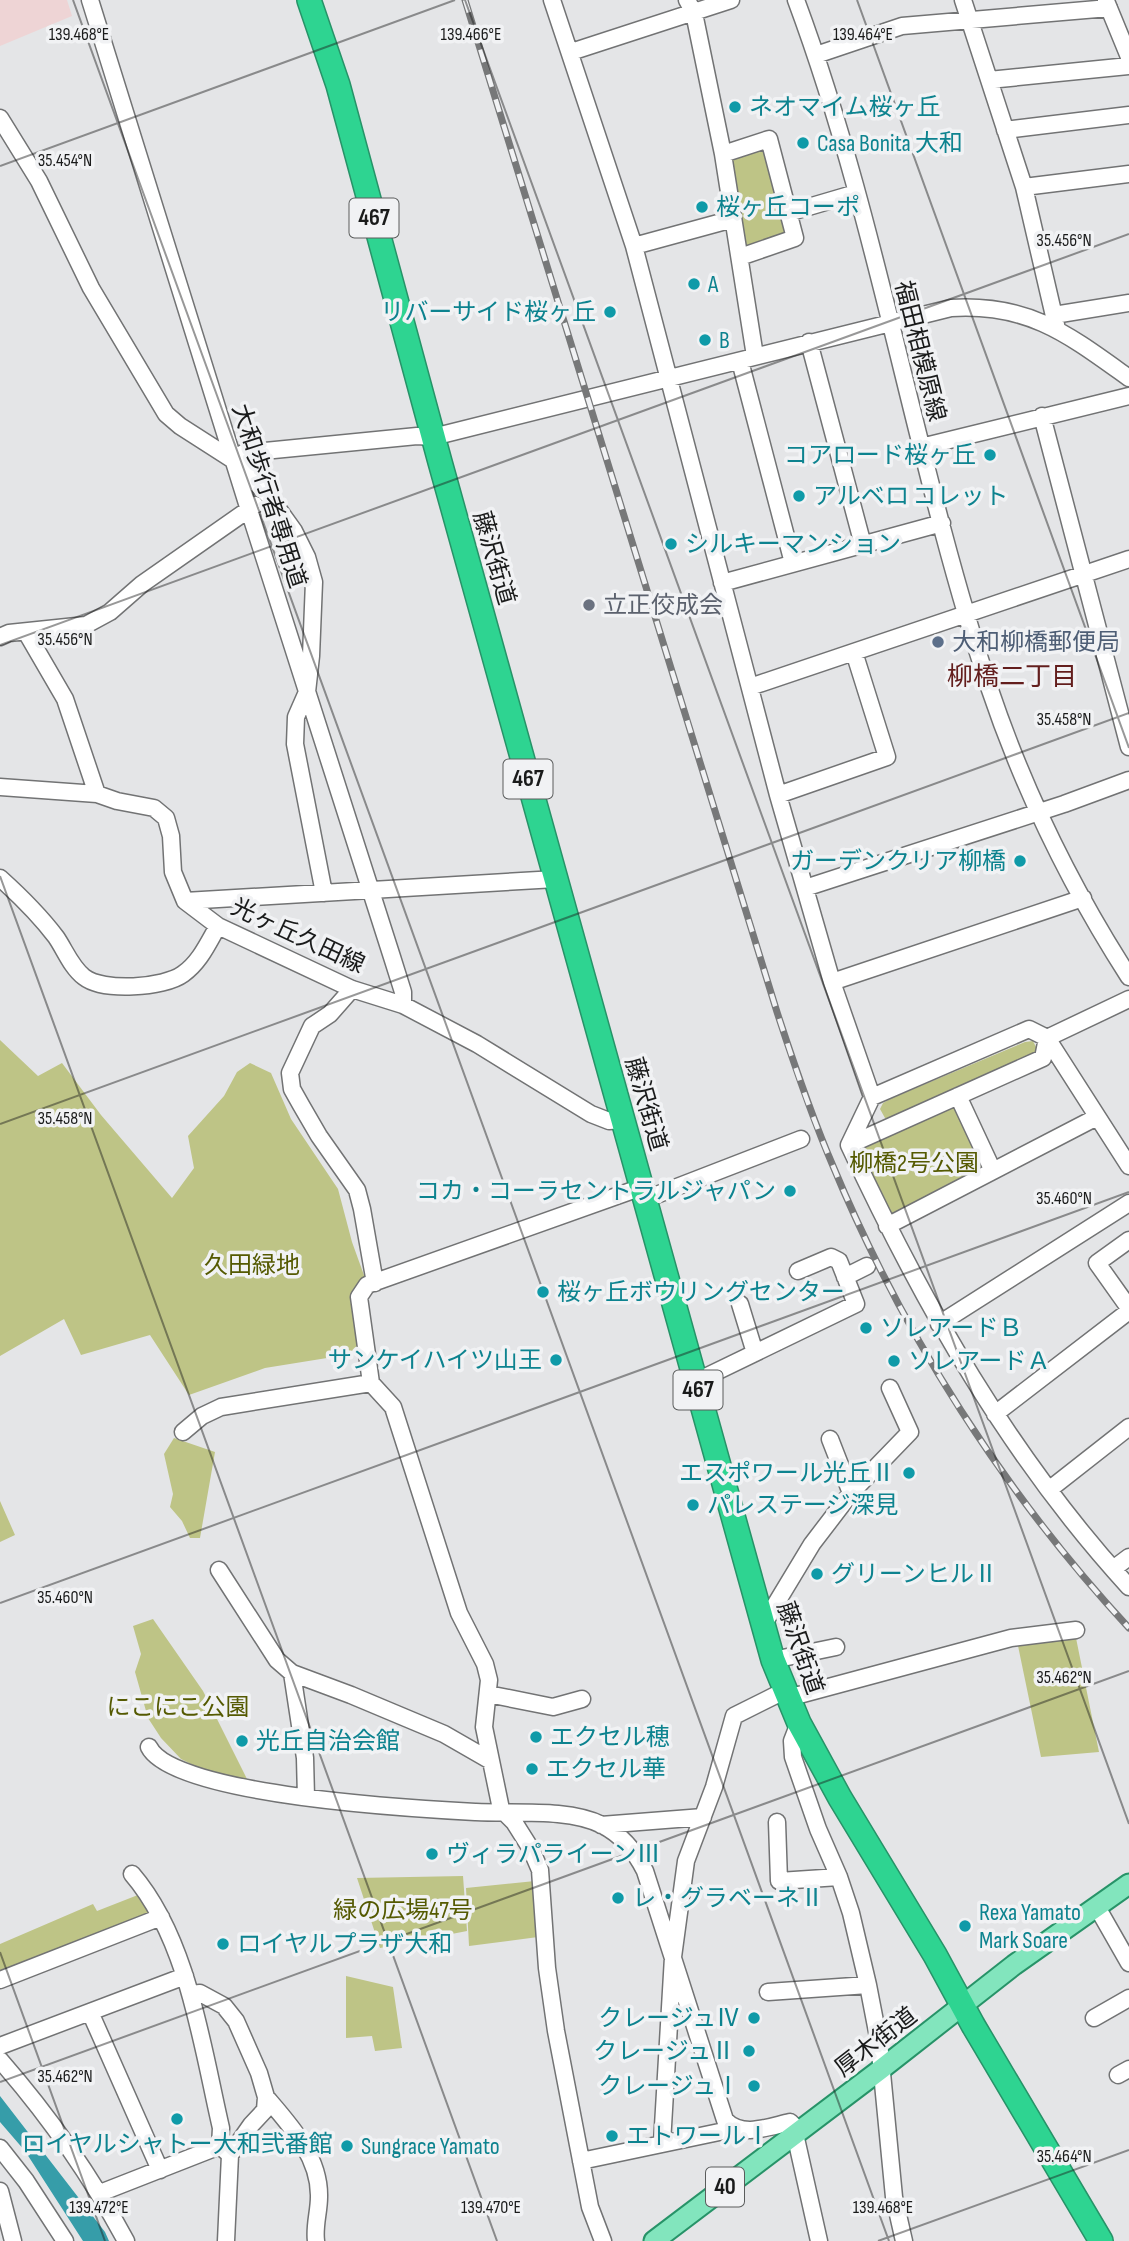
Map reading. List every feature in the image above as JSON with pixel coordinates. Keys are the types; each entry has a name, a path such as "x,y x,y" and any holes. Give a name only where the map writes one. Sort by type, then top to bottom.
{"highway":[{"name":"藤沢街道","path":"309,0 338,85 433,438 773,1660 799,1723 840,1798 935,1955 1101,2241"}],"main road":[{"name":"厚木街道","path":"654,2241 1014,1965 1129,1884"}],"street":[{"name":"大和歩行者専用道","path":"90,0 403,992 403,1005"},
{"path":"552,0 634,246 778,795 832,982 872,1097"},
{"path":"571,52 690,6 731,0"},
{"name":"福田相模原線","path":"796,0 816,55 856,193 966,614 990,689 1039,812 1083,898 1129,976"},
{"path":"963,0 1024,187 1056,322"},
{"path":"816,55 902,26 1108,4 1129,57"},
{"path":"690,6 723,154 740,257 747,358 793,563"},
{"path":"989,80 1129,66"},
{"path":"1005,130 1129,115"},
{"path":"0,118 39,181 91,288 166,414 233,460 251,478 294,531 307,556 314,582 307,692 296,717 295,744 324,893"},
{"path":"723,154 769,139 795,238 740,257"},
{"path":"1024,187 1129,174"},
{"path":"788,213 856,193"},
{"path":"634,246 733,219"},
{"path":"1056,322 1129,303"},
{"path":"251,478 243,453 417,436 433,438 924,313 969,306 1007,310 1056,322 1129,379"},
{"path":"809,342 863,545"},
{"path":"921,447 1129,396"},
{"path":"1042,416 1129,747"},
{"path":"0,637 86,625 110,612 142,584 268,496"},
{"path":"722,583 942,523"},
{"path":"750,687 1129,559"},
{"path":"26,632 65,699 97,794"},
{"path":"778,795 887,757 854,652"},
{"path":"805,888 1129,780"},
{"path":"0,787 97,794 154,808 166,818 171,836 173,872 185,901 556,879"},
{"path":"0,878 55,936 72,964 86,978 119,987 149,985 182,975 200,958 218,926"},
{"path":"832,982 1083,898"},
{"name":"光ヶ丘久田線","path":"185,901 218,926 352,989 403,1005 477,1044 591,1114 609,1121 623,1120"},
{"path":"352,989 330,1014 312,1026 290,1073 292,1089 301,1105 356,1190 375,1283"},
{"path":"1047,1038 1129,999"},
{"path":"849,1145 872,1097 1029,1029 1047,1038 1129,1166"},
{"path":"849,1145 1043,1058 1047,1038"},
{"path":"958,1096 993,1171"},
{"path":"887,1226 1097,1117"},
{"path":"603,2241 590,2207 547,1968 540,1870 531,1849 508,1814 501,1808 484,1727 489,1680 485,1664 459,1613 393,1408 372,1383 359,1297 367,1285 801,1139"},
{"path":"849,1145 887,1226 939,1324 995,1414 1049,1489 1129,1587"},
{"path":"939,1324 1129,1203"},
{"path":"995,1414 1129,1309 1097,1263 1129,1240"},
{"path":"695,1382 856,1304 839,1261 831,1257 798,1272"},
{"path":"845,1277 867,1266"},
{"path":"740,1304 755,1353"},
{"path":"183,1432 202,1416 221,1407 372,1383"},
{"path":"763,1625 813,1544 851,1493 910,1432 890,1388"},
{"path":"1049,1489 1129,1427"},
{"path":"830,1439 851,1493"},
{"path":"1113,1569 1129,1557"},
{"path":"219,1570 276,1660 292,1674 351,1695 444,1734 491,1761"},
{"path":"662,2143 673,1957 686,1861 703,1817 734,1716 776,1695 799,1695 1011,1637 1076,1630"},
{"path":"773,1660 836,1647"},
{"path":"292,1674 305,1758 306,1797"},
{"path":"488,1695 553,1707 582,1699"},
{"path":"799,1723 792,1741 793,1757 851,1913 868,1985 879,2042 894,2197 904,2241"},
{"path":"149,1747 152,1753 170,1766 229,1784 306,1797 406,1808 574,1816 601,1825 620,1837 637,1854 645,1871 725,2120 731,2127 743,2132 790,2122 796,2133 819,2241"},
{"path":"601,1825 703,1817"},
{"path":"777,1822 779,1881 839,1877"},
{"path":"132,1874 145,1889 160,1917 190,1994 225,2150 226,2241"},
{"path":"1097,1907 1129,1963"},
{"path":"0,1980 160,1917"},
{"path":"0,2046 185,1976"},
{"path":"768,1992 868,1985"},
{"path":"190,1994 200,1993 225,2006 236,2021 263,2089 302,2140 315,2170 319,2195 316,2241"},
{"path":"1094,2018 1129,1998"},
{"path":"90,2012 160,2170"},
{"path":"0,2060 31,2095 100,2193 126,2241"},
{"path":"100,2193 160,2170 225,2150 265,2110 263,2089"},
{"path":"581,2161 724,2131 731,2127"},
{"path":"0,2148 32,2190 65,2241"},
{"path":"0,2191 13,2241"}],"shaded area":[{"path":"0,0 67,0 72,16 0,46"}],"green space":[{"path":"765,147 787,234 745,249 729,157"},
{"name":"久田緑地","path":"0,1040 38,1076 62,1063 101,1115 172,1198 194,1168 188,1136 224,1096 237,1072 250,1063 271,1073 291,1119 338,1189 365,1278 350,1297 358,1353 265,1368 189,1395 150,1335 81,1355 64,1319 0,1356"},
{"path":"1033,1041 1038,1051 1034,1057 893,1119 885,1118 880,1109 883,1103 892,1098"},
{"name":"柳橋2号公園","path":"958,1096 993,1171 887,1226 849,1145"},
{"path":"174,1438 215,1452 200,1538 190,1538 182,1521 170,1507 173,1494 164,1454"},
{"path":"0,1501 15,1535 0,1542"},
{"name":"にこにこ公園","path":"153,1619 203,1691 248,1781 209,1773 181,1759 161,1738 148,1718 135,1672 141,1654 133,1626"},
{"path":"1076,1638 1099,1752 1041,1757 1017,1641"},
{"name":"緑の広場47号","path":"463,1876 467,1931 380,1948 357,1878"},
{"path":"535,1881 538,1937 469,1946 466,1888"},
{"path":"143,1893 154,1915 0,1975 0,1944 93,1904 97,1911"},
{"path":"346,1976 393,1987 402,2048 375,2051 372,2036 346,2038"}],"water":[{"path":"0,2096 105,2232 109,2241 83,2241 25,2151 0,2122"}],"railway":[{"path":"465,0 777,1012 825,1147 891,1291 961,1410 1040,1523 1129,1628"}],"place":[{"name":"ネオマイム桜ヶ丘","path":"735,107"},
{"name":"Casa Bonita 大和","path":"803,143"},
{"name":"桜ヶ丘コーポ","path":"702,207"},
{"name":"A","path":"694,284"},
{"name":"リバーサイド桜ヶ丘","path":"610,312"},
{"name":"B","path":"705,340"},
{"name":"コアロード桜ヶ丘","path":"990,455"},
{"name":"アルベロ コレット","path":"799,496"},
{"name":"シルキーマンション","path":"671,544"},
{"name":"立正佼成会","path":"589,605"},
{"name":"大和柳橋郵便局","path":"938,642"},
{"name":"ガーデンクリア柳橋","path":"1020,861"},
{"name":"コカ・コーラセントラルジャパン","path":"790,1191"},
{"name":"桜ヶ丘ボウリングセンター","path":"543,1292"},
{"name":"ソレアードＢ","path":"866,1328"},
{"name":"サンケイハイツ山王","path":"556,1360"},
{"name":"ソレアードＡ","path":"894,1361"},
{"name":"エスポワール光丘Ⅱ","path":"909,1473"},
{"name":"パレステージ深見","path":"693,1505"},
{"name":"グリーンヒルⅡ","path":"817,1574"},
{"name":"エクセル穂","path":"536,1737"},
{"name":"光丘自治会館","path":"242,1741"},
{"name":"エクセル華","path":"532,1769"},
{"name":"ヴィラパライーンⅢ","path":"432,1854"},
{"name":"レ・グラベーネⅡ","path":"618,1898"},
{"name":"Rexa Yamato Mark Soare","path":"965,1926"},
{"name":"ロイヤルプラザ大和","path":"223,1944"},
{"name":"クレージュⅣ","path":"754,2018"},
{"name":"クレージュⅡ","path":"749,2051"},
{"name":"クレージュⅠ","path":"754,2086"},
{"name":"ロイヤルシャトー大和弐番館","path":"177,2119"},
{"name":"エトワールⅠ","path":"612,2136"},
{"name":"Sungrace Yamato","path":"347,2146"}],"district":[{"name":"柳橋二丁目","path":"1012,677"}]}
